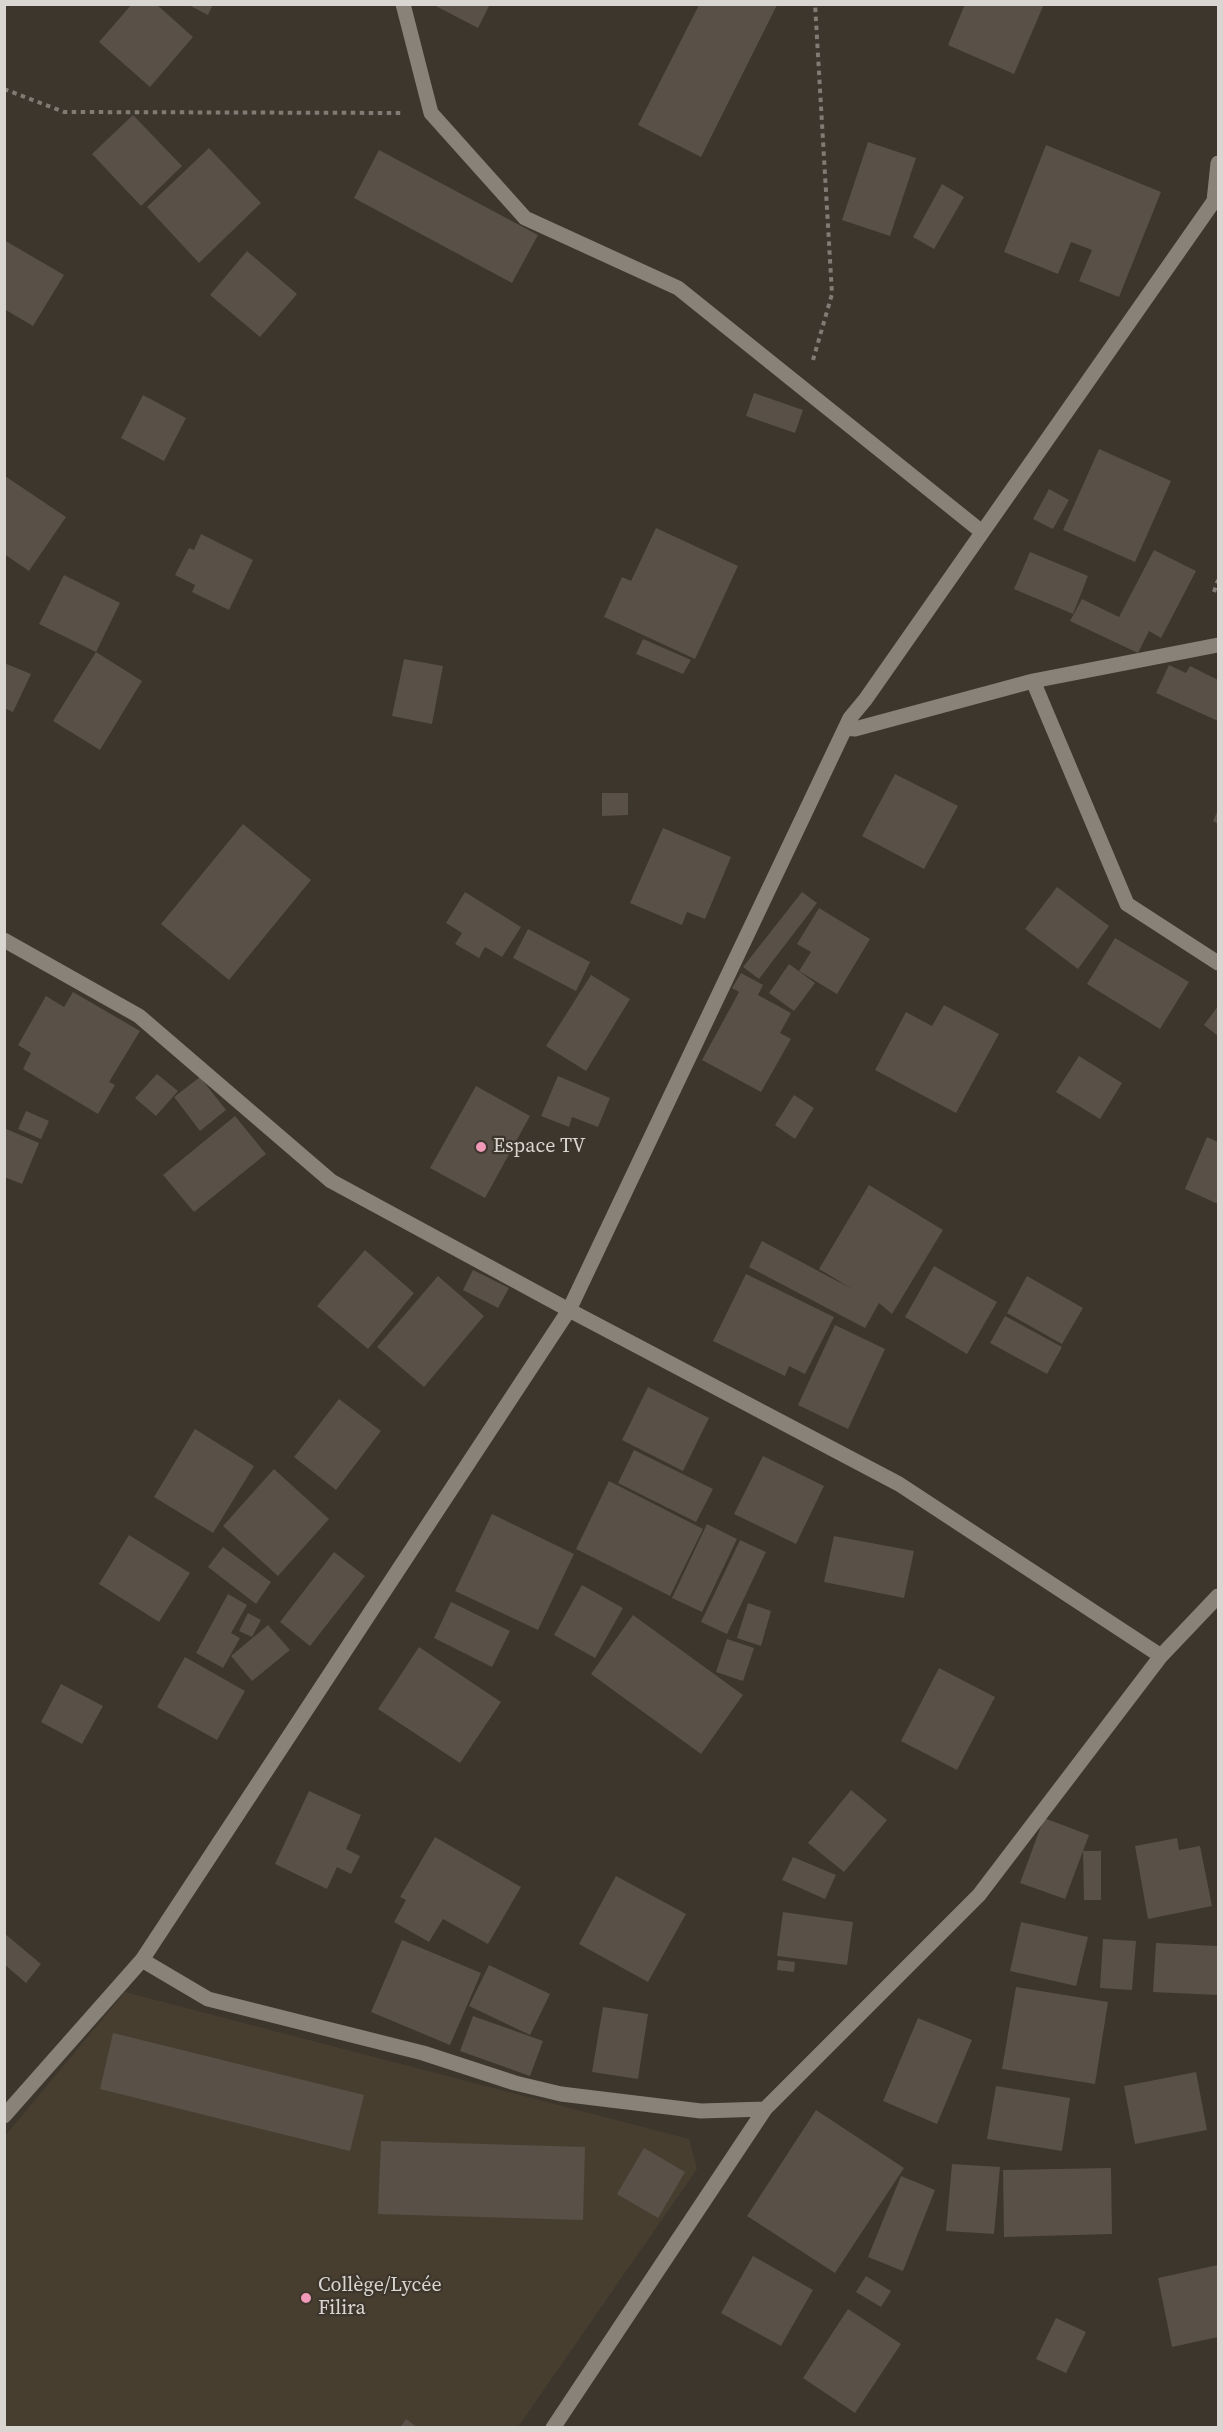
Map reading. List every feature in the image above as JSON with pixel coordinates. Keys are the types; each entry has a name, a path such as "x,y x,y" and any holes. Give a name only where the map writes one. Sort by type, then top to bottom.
{"street":[{"path":"403,4 431,113 525,218 678,288 982,532"},
{"path":"1218,163 1214,201 1218,216"},
{"path":"4,2116 142,1960 569,1310 850,718 865,700 1214,201"},
{"path":"846,728 855,729 1033,681 1218,645"},
{"path":"1033,681 1127,904 1218,963"},
{"path":"4,940 139,1016 331,1181 899,1484 1161,1656"},
{"path":"553,2427 765,2109 979,1895 1161,1656 1218,1596"},
{"path":"142,1960 208,1999 423,2053 516,2083 561,2094 701,2111 765,2109"}],"path":[{"path":"805,390 832,294 815,4"},
{"path":"4,89 64,112 431,113"},
{"path":"1214,592 1218,580"}],"shaded area":[{"name":"Collège/Lycée Filira","path":"125,1992 689,2139 697,2169 518,2427 5,2428 5,2136"}],"building":[{"path":"132,4 156,4 193,37 150,87 99,42"},
{"path":"187,4 213,4 208,15"},
{"path":"432,4 490,4 478,28"},
{"path":"965,4 1044,4 1014,74 948,45"},
{"path":"699,5 777,5 701,157 638,125"},
{"path":"133,115 182,166 141,206 92,154"},
{"path":"868,142 916,158 890,236 842,220"},
{"path":"1046,145 1161,192 1119,297 1079,281 1092,250 1071,242 1058,274 1004,252"},
{"path":"209,148 261,203 199,263 147,207"},
{"path":"379,150 538,235 512,283 354,198"},
{"path":"942,184 964,197 934,249 913,237"},
{"path":"4,240 64,275 33,326 4,309"},
{"path":"247,251 297,294 260,337 210,295"},
{"path":"754,393 803,410 795,433 746,416"},
{"path":"143,395 186,418 164,461 121,438"},
{"path":"1099,449 1171,481 1135,562 1063,530"},
{"path":"5,476 66,517 29,571 4,554"},
{"path":"1049,489 1069,500 1053,529 1033,519"},
{"path":"656,528 738,566 695,659 604,617 622,577 631,581"},
{"path":"201,534 253,560 229,610 192,592 195,585 175,575 189,548 194,550"},
{"path":"1154,550 1196,571 1161,638 1149,631 1138,653 1070,621 1082,599 1119,617"},
{"path":"1030,552 1088,576 1073,614 1014,589"},
{"path":"64,575 120,603 96,652 39,624"},
{"path":"643,639 691,660 683,674 636,654"},
{"path":"96,652 142,681 100,750 53,721"},
{"path":"404,659 443,666 432,724 392,716"},
{"path":"4,663 31,674 13,712 4,708"},
{"path":"1169,665 1186,673 1190,666 1218,680 1218,721 1156,693"},
{"path":"895,774 958,806 924,869 862,836"},
{"path":"602,793 628,793 628,815 602,816"},
{"path":"1218,810 1218,824 1213,821"},
{"path":"243,824 311,880 229,980 161,924"},
{"path":"663,828 731,857 705,919 687,912 682,925 630,903"},
{"path":"1057,887 1109,926 1078,969 1025,929"},
{"path":"465,892 521,927 502,957 485,947 479,958 455,944 462,933 446,923"},
{"path":"802,892 817,903 759,979 743,967"},
{"path":"819,908 870,939 837,994 799,971 811,952 797,944"},
{"path":"528,929 590,962 576,991 513,958"},
{"path":"1115,938 1189,982 1160,1029 1087,984"},
{"path":"789,964 815,983 794,1011 769,993"},
{"path":"741,973 763,985 758,995 791,1013 780,1033 791,1039 761,1092 702,1060 739,992 732,988"},
{"path":"591,975 630,999 586,1071 546,1046"},
{"path":"73,992 140,1031 109,1082 115,1085 98,1114 23,1069 31,1053 18,1045 46,996 64,1007"},
{"path":"944,1005 999,1034 956,1113 875,1070 906,1012 932,1026"},
{"path":"1218,1006 1218,1036 1204,1025"},
{"path":"1079,1056 1122,1083 1100,1119 1056,1092"},
{"path":"157,1074 178,1091 156,1116 135,1098"},
{"path":"558,1076 610,1098 598,1127 572,1117 569,1127 541,1116"},
{"path":"200,1077 226,1110 200,1131 174,1097"},
{"path":"476,1086 530,1116 485,1198 430,1168"},
{"path":"794,1095 814,1108 795,1139 775,1125"},
{"path":"26,1111 49,1121 41,1139 18,1129"},
{"path":"235,1116 266,1154 194,1212 163,1175"},
{"path":"4,1128 39,1143 22,1184 4,1177"},
{"path":"1207,1137 1218,1142 1218,1204 1185,1189"},
{"path":"869,1185 943,1230 892,1314 879,1303 865,1328 749,1267 762,1241 852,1289 819,1269"},
{"path":"365,1250 414,1293 368,1349 317,1306"},
{"path":"934,1266 997,1302 967,1354 905,1317"},
{"path":"473,1270 509,1288 498,1308 463,1290"},
{"path":"746,1274 834,1317 805,1374 789,1366 785,1376 713,1341"},
{"path":"438,1276 484,1316 424,1387 377,1347"},
{"path":"1027,1276 1083,1308 1062,1344 1007,1313"},
{"path":"1005,1316 1062,1347 1047,1374 990,1343"},
{"path":"835,1325 885,1349 848,1429 798,1405"},
{"path":"648,1387 709,1418 683,1471 622,1440"},
{"path":"339,1399 381,1431 336,1490 294,1457"},
{"path":"195,1429 254,1466 213,1533 154,1497"},
{"path":"634,1450 713,1489 696,1522 618,1483"},
{"path":"763,1456 824,1486 796,1544 734,1514"},
{"path":"274,1469 329,1519 278,1576 223,1526"},
{"path":"609,1481 703,1529 670,1596 576,1549"},
{"path":"492,1514 574,1554 538,1630 455,1591"},
{"path":"707,1524 737,1539 702,1612 672,1598"},
{"path":"129,1535 190,1573 159,1622 99,1584"},
{"path":"834,1536 914,1551 904,1598 824,1582"},
{"path":"740,1540 766,1552 727,1634 701,1622"},
{"path":"223,1547 271,1582 256,1604 208,1567"},
{"path":"334,1552 365,1576 310,1646 280,1622"},
{"path":"582,1585 623,1608 595,1658 554,1635"},
{"path":"228,1594 247,1605 231,1633 240,1638 223,1668 196,1653"},
{"path":"451,1602 510,1631 492,1667 434,1638"},
{"path":"748,1603 771,1611 761,1646 737,1638"},
{"path":"248,1613 261,1620 252,1637 239,1631"},
{"path":"633,1615 743,1695 701,1754 591,1674"},
{"path":"268,1625 290,1650 252,1681 231,1656"},
{"path":"727,1639 754,1648 743,1681 716,1672"},
{"path":"419,1647 501,1702 460,1763 378,1709"},
{"path":"185,1657 245,1691 217,1740 157,1707"},
{"path":"939,1668 995,1697 957,1770 901,1741"},
{"path":"61,1684 103,1706 82,1744 41,1722"},
{"path":"851,1790 887,1820 844,1872 808,1843"},
{"path":"309,1791 361,1815 346,1849 360,1856 351,1874 337,1867 327,1889 275,1864"},
{"path":"1044,1818 1089,1835 1065,1899 1020,1883"},
{"path":"435,1837 521,1887 488,1944 443,1919 429,1942 394,1922 406,1900 400,1897"},
{"path":"1177,1838 1179,1850 1200,1846 1212,1906 1148,1919 1135,1846"},
{"path":"1083,1851 1101,1851 1101,1900 1084,1900"},
{"path":"793,1857 836,1875 825,1899 782,1880"},
{"path":"616,1876 686,1914 648,1982 579,1944"},
{"path":"783,1912 853,1922 847,1965 777,1956"},
{"path":"1021,1922 1088,1937 1076,1986 1010,1971"},
{"path":"4,1933 41,1964 26,1983 4,1964"},
{"path":"1103,1939 1136,1941 1132,1990 1100,1988"},
{"path":"402,1940 481,1973 450,2045 371,2012"},
{"path":"1156,1943 1218,1946 1217,1995 1153,1992"},
{"path":"778,1960 795,1962 794,1972 777,1970"},
{"path":"489,1965 550,1994 530,2035 469,2006"},
{"path":"1016,1987 1108,2002 1095,2084 1002,2069"},
{"path":"603,2007 648,2014 638,2079 592,2072"},
{"path":"473,2016 543,2041 530,2076 460,2051"},
{"path":"918,2018 972,2040 937,2124 883,2101"},
{"path":"113,2033 364,2095 350,2151 100,2089"},
{"path":"1196,2072 1207,2130 1135,2144 1124,2086"},
{"path":"996,2086 1070,2098 1062,2151 987,2139"},
{"path":"816,2110 904,2168 835,2273 747,2216"},
{"path":"381,2141 585,2147 583,2220 378,2214"},
{"path":"644,2148 685,2172 658,2218 617,2194"},
{"path":"952,2164 1000,2167 994,2234 946,2231"},
{"path":"1111,2168 1112,2234 1004,2237 1003,2170"},
{"path":"901,2176 935,2190 903,2271 868,2257"},
{"path":"753,2256 813,2290 781,2346 721,2313"},
{"path":"1218,2265 1218,2337 1172,2347 1158,2278"},
{"path":"866,2276 891,2291 881,2307 856,2292"},
{"path":"848,2309 901,2344 855,2413 803,2378"},
{"path":"1056,2318 1086,2332 1066,2373 1036,2359"},
{"path":"406,2419 418,2428 400,2428"}],"place":[{"name":"Espace TV","path":"481,1147"},
{"name":"Collège/Lycée Filira","path":"306,2298"}]}
